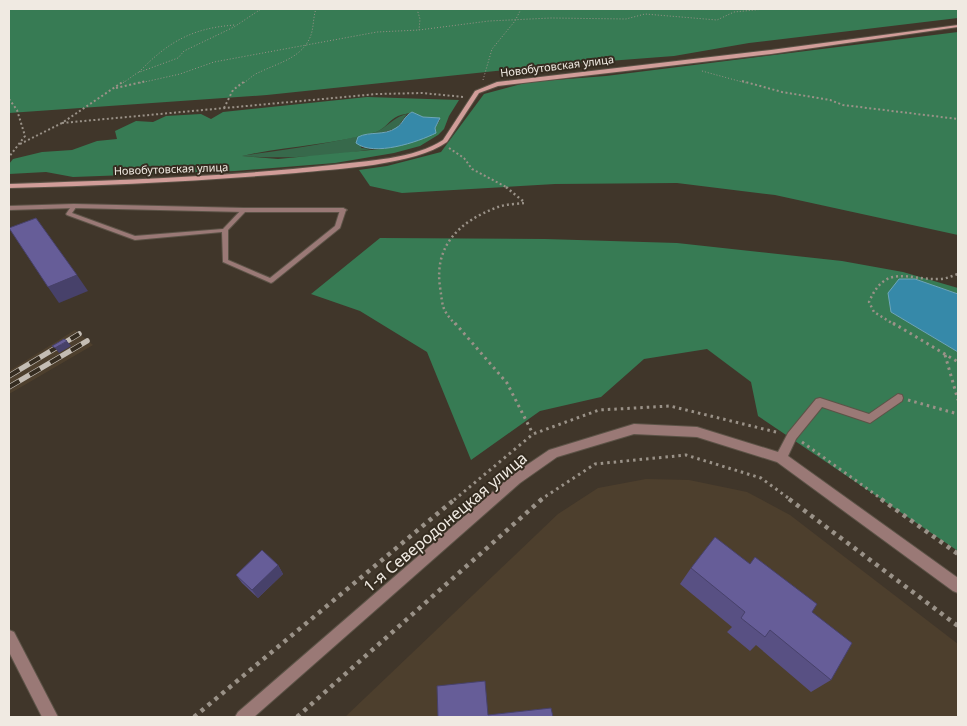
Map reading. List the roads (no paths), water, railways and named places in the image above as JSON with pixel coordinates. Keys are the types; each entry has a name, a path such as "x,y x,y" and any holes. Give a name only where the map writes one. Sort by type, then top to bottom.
{"street":[{"name":"Новобутовская улица","path":"9,186 20,184 209,178 370,163 412,154 440,145 450,135 471,98 477,92 497,84 516,80 770,52 958,26"},
{"path":"9,208 74,206 343,210"},
{"path":"781,458 792,436 820,402 870,419 898,398"},
{"name":"1-я Северодонецкая улица","path":"243,717 516,479 553,453 634,429 697,432 781,458 958,586"},
{"path":"9,638 50,717"}],"lane":[{"path":"74,206 69,214 135,238 225,230 244,210"},
{"path":"225,230 225,260 271,281 338,227 343,210"}],"water":[{"path":"412,112 423,117 440,118 435,128 436,133 396,147 374,149 356,143 358,137 363,135 387,132 396,128"},
{"path":"899,279 915,279 958,294 958,352 891,312 888,293"}],"railway":[{"path":"9,376 79,334"},
{"path":"9,387 87,341"}]}
